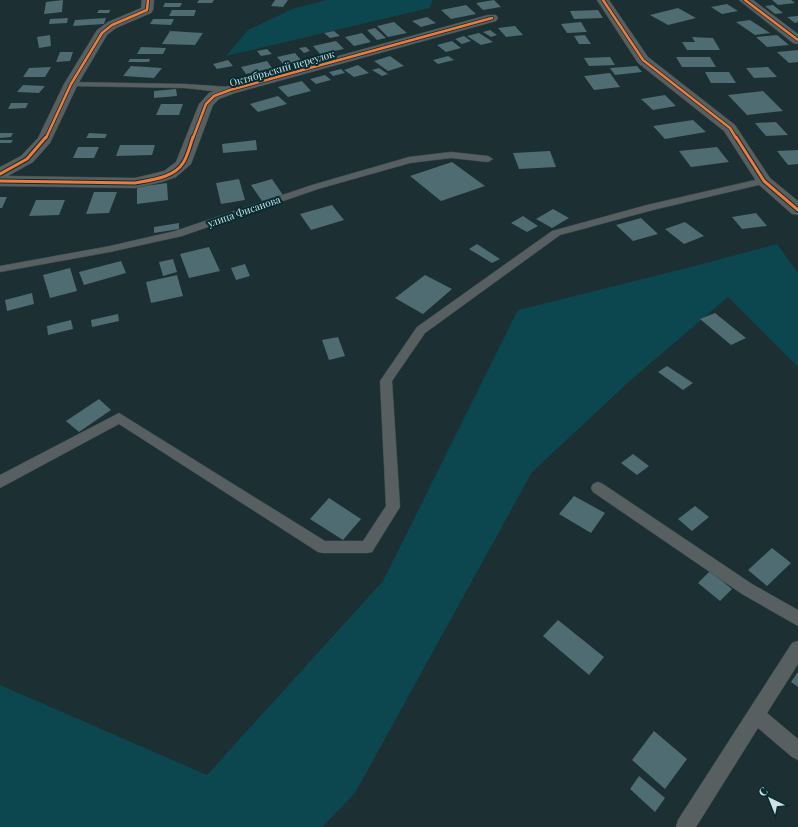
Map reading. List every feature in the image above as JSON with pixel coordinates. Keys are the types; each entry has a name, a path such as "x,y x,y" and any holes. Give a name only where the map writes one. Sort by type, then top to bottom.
{"street":[{"path":"0,174 27,159 45,140 71,84 102,33 112,25 147,10 148,0"},
{"path":"603,0 643,60 730,128 764,181 798,210"},
{"path":"745,0 798,40"},
{"name":"Октябрьский переулок","path":"0,180 135,183 156,179 170,174 183,164 206,104 214,96 230,90 492,18"}],"lane":[{"path":"71,84 185,86 230,90"},
{"name":"улица Фисанова","path":"0,269 110,249 178,234 315,187 409,160 451,155 488,160"},
{"path":"0,482 119,418 323,547 367,547 393,507 386,381 421,330 556,233 651,207 764,181"},
{"path":"598,488 747,589 798,619"},
{"path":"686,827 798,649"},
{"path":"756,715 798,751"}],"shaded area":[{"path":"327,0 433,0 429,8 226,56 248,30 292,9"},
{"path":"777,244 798,273 798,367 728,297 632,379 532,472 355,793 322,827 0,827 0,685 207,775 383,581 518,310"}],"building":[{"path":"63,0 62,12 44,14 46,2"},
{"path":"199,0 214,0 212,3 197,3"},
{"path":"275,0 288,0 283,7 271,6"},
{"path":"494,0 501,7 483,10 476,3"},
{"path":"772,0 791,0 795,3 778,5"},
{"path":"165,3 182,3 180,7 163,7"},
{"path":"727,4 738,11 722,14 711,7"},
{"path":"466,5 476,14 451,19 441,10"},
{"path":"773,5 783,13 775,14 765,6"},
{"path":"678,8 696,18 668,25 650,15"},
{"path":"99,10 110,10 109,13 97,13"},
{"path":"172,10 196,10 194,16 169,16"},
{"path":"598,10 603,18 574,19 570,11"},
{"path":"798,16 798,22 795,23 787,17"},
{"path":"427,17 436,23 421,27 412,21"},
{"path":"68,18 67,23 49,24 50,19"},
{"path":"106,18 104,24 73,26 75,20"},
{"path":"153,19 174,19 171,25 150,24"},
{"path":"750,20 770,33 755,35 736,22"},
{"path":"394,22 407,33 388,37 377,26"},
{"path":"581,22 587,32 567,33 561,24"},
{"path":"515,26 523,35 506,37 498,28"},
{"path":"375,28 386,38 377,40 367,30"},
{"path":"490,30 497,35 491,37 483,32"},
{"path":"170,31 203,33 195,45 162,44"},
{"path":"334,31 340,36 330,38 324,33"},
{"path":"362,33 371,42 354,46 345,37"},
{"path":"479,33 493,42 481,45 467,36"},
{"path":"50,35 51,46 39,48 37,37"},
{"path":"585,35 591,44 579,44 574,36"},
{"path":"777,35 789,45 767,47 756,37"},
{"path":"464,36 471,41 462,44 455,39"},
{"path":"692,37 713,38 720,50 687,50 682,42 695,42"},
{"path":"336,41 344,49 320,54 313,46"},
{"path":"452,41 461,48 446,52 437,45"},
{"path":"141,47 166,48 163,54 137,54"},
{"path":"306,47 310,51 304,53 299,48"},
{"path":"267,49 272,54 261,56 257,51"},
{"path":"798,50 798,62 789,63 777,52"},
{"path":"60,52 73,52 70,61 56,62"},
{"path":"295,53 301,60 284,65 277,57"},
{"path":"390,56 404,66 388,71 374,61"},
{"path":"448,56 454,60 438,64 433,60"},
{"path":"610,57 615,65 589,66 584,58"},
{"path":"676,57 710,57 716,67 682,67"},
{"path":"130,59 150,59 149,62 128,62"},
{"path":"228,60 233,66 217,69 213,64"},
{"path":"267,61 272,68 246,74 241,67"},
{"path":"358,65 369,73 354,77 344,70"},
{"path":"131,66 162,68 154,78 123,76"},
{"path":"637,66 642,72 615,75 610,68"},
{"path":"51,67 45,77 23,77 29,68"},
{"path":"768,67 777,77 754,78 746,68"},
{"path":"379,68 388,74 382,76 372,70"},
{"path":"341,69 345,73 333,76 329,72"},
{"path":"705,72 729,72 736,83 711,83"},
{"path":"610,73 620,87 594,90 584,76"},
{"path":"325,75 331,80 316,84 310,79"},
{"path":"302,81 311,91 288,97 278,87"},
{"path":"23,85 45,86 39,93 17,92"},
{"path":"176,89 177,96 154,98 154,91"},
{"path":"763,91 783,111 747,115 728,95"},
{"path":"665,95 676,106 653,110 641,99"},
{"path":"278,96 287,104 258,112 250,104"},
{"path":"11,103 28,103 26,108 8,109"},
{"path":"161,104 183,104 179,115 156,115"},
{"path":"693,120 706,132 665,139 653,126"},
{"path":"776,122 788,135 766,136 755,123"},
{"path":"0,133 13,133 11,137 0,138"},
{"path":"89,133 107,134 105,138 86,138"},
{"path":"0,140 13,140 11,143 0,143"},
{"path":"256,140 257,150 223,153 222,144"},
{"path":"120,145 155,145 152,155 116,156"},
{"path":"78,147 99,147 94,158 73,158"},
{"path":"717,147 729,162 691,167 679,151"},
{"path":"798,150 798,164 788,165 777,151"},
{"path":"550,151 556,167 519,169 513,153"},
{"path":"452,162 485,186 441,201 410,176"},
{"path":"239,179 245,200 221,204 216,183"},
{"path":"272,179 283,195 262,201 251,185"},
{"path":"167,183 168,200 137,204 137,187"},
{"path":"94,192 117,192 109,213 86,214"},
{"path":"0,197 7,197 2,208 0,208"},
{"path":"36,200 65,200 59,215 29,216"},
{"path":"332,205 344,220 311,230 300,214"},
{"path":"553,209 569,218 552,228 536,219"},
{"path":"756,213 767,226 742,229 732,217"},
{"path":"523,216 538,226 527,232 511,223"},
{"path":"641,218 658,234 633,241 616,225"},
{"path":"685,222 704,236 684,244 665,229"},
{"path":"179,223 179,229 154,233 154,227"},
{"path":"477,244 500,259 492,263 469,249"},
{"path":"209,247 220,271 189,278 180,254"},
{"path":"173,259 177,272 163,276 159,262"},
{"path":"121,261 126,273 84,285 79,272"},
{"path":"245,264 250,276 236,280 231,268"},
{"path":"70,268 77,291 50,298 43,275"},
{"path":"177,275 183,296 151,303 146,282"},
{"path":"425,275 452,289 423,314 395,298"},
{"path":"32,293 34,304 7,311 5,300"},
{"path":"715,313 746,338 731,345 700,319"},
{"path":"118,314 119,321 92,327 91,320"},
{"path":"71,320 73,329 48,335 47,326"},
{"path":"338,337 345,356 329,360 322,340"},
{"path":"667,366 693,383 683,390 658,372"},
{"path":"99,399 111,410 79,432 66,421"},
{"path":"633,454 649,466 637,475 621,463"},
{"path":"574,496 605,513 591,533 559,514"},
{"path":"329,498 361,519 343,540 310,519"},
{"path":"695,506 709,517 692,531 678,519"},
{"path":"772,548 791,563 767,586 748,570"},
{"path":"710,571 732,589 720,601 698,583"},
{"path":"558,620 604,657 589,675 543,636"},
{"path":"798,672 798,687 791,682"},
{"path":"654,731 687,759 665,789 632,760"},
{"path":"639,776 665,798 655,812 630,789"}],"cycle path":[{"path":"0,174 27,159 45,140 71,84 102,33 112,25 147,10 148,0"},
{"path":"603,0 643,60 730,128 764,181 798,210"},
{"path":"745,0 798,40"},
{"path":"0,181 135,183 156,179 170,174 183,164 206,104 214,96 230,90 492,18"}]}
